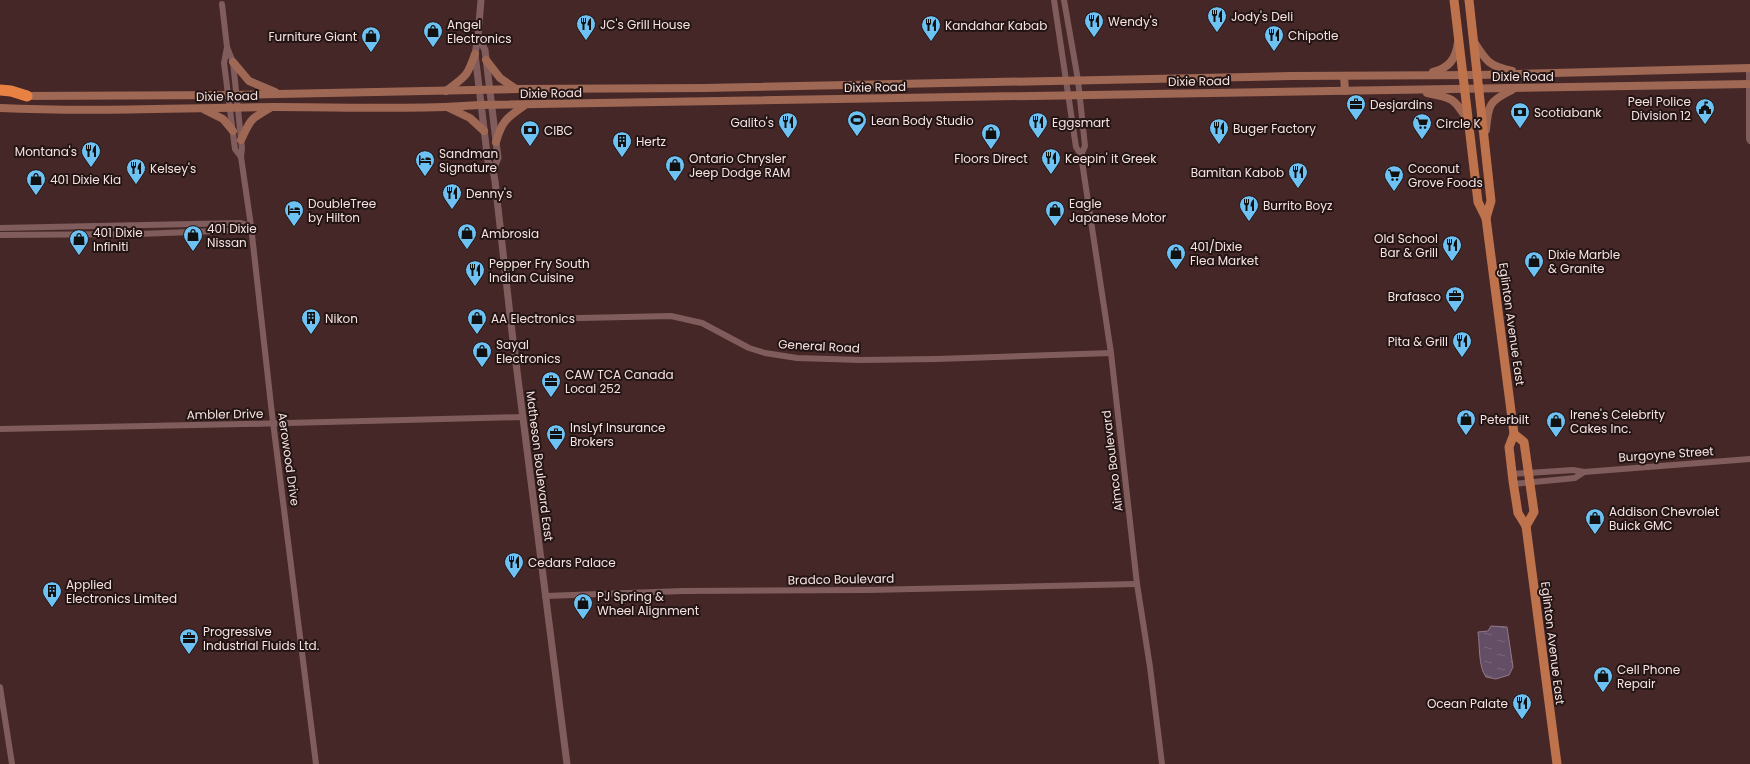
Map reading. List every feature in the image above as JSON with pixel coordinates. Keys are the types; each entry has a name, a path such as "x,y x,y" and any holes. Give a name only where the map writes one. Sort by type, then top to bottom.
{"highway":[{"path":"0,90 11,91 27,96"}],"main road":[{"name":"Eglinton Avenue East","path":"1454,0 1463,88 1469,122 1478,202 1486,218 1514,434 1509,447 1513,479 1518,513 1526,526 1557,764"},
{"name":"Eglinton Avenue East","path":"1469,0 1491,201 1486,218"},
{"path":"1424,75 1441,70 1451,63 1457,49 1458,34"},
{"path":"1473,41 1483,58 1491,64 1496,67 1526,74"},
{"path":"446,90 463,79 469,70 475,54"},
{"path":"486,60 500,78 516,89"},
{"path":"233,62 242,74 250,81 282,93"},
{"name":"Dixie Road","path":"0,95 232,96 282,93 516,89 705,88 1191,78 1478,75 1749,68"},
{"path":"1344,76 1345,91"},
{"path":"1191,78 1192,94"},
{"name":"Dixie Road","path":"0,108 60,111 203,108 448,108 480,105 1749,84"},
{"path":"1485,136 1490,105 1498,97 1514,88"},
{"path":"1411,90 1449,97 1460,106 1469,122"},
{"path":"496,142 500,129 505,120 526,105"},
{"path":"203,108 218,115 233,131"},
{"path":"241,140 249,123 256,116 272,108"},
{"path":"448,108 470,118 484,131"},
{"name":"Eglinton Avenue East","path":"1514,434 1524,442 1530,478 1534,512 1526,526"}],"street":[{"name":"Matheson Boulevard East","path":"481,0 475,54 488,162 494,170"},
{"name":"Aimco Boulevard","path":"1054,0 1076,147 1081,155 1111,353 1137,584 1150,667 1162,764"},
{"name":"Aimco Boulevard","path":"1064,0 1078,80 1085,146 1081,155"},
{"name":"Aerowood Drive","path":"222,4 227,47 233,62 232,96"},
{"name":"Matheson Boulevard East","path":"478,36 485,50 492,105 498,158 494,170 511,321 567,764"},
{"name":"Aerowood Drive","path":"227,47 224,63 241,140 241,158 251,226 273,424 301,631 316,764"},
{"path":"1749,68 1750,141"},
{"name":"Aerowood Drive","path":"234,108 233,131 235,149 241,158"},
{"path":"0,228 241,223 251,226"},
{"path":"0,235 162,233 242,230 251,226"},
{"name":"General Road","path":"511,321 671,316 702,323 744,345 765,353 797,358 861,360 929,359 1111,353"},
{"name":"Ambler Drive","path":"0,429 273,424 523,416"},
{"name":"Burgoyne Street","path":"1513,479 1530,478 1573,470 1584,472 1750,459"},
{"name":"Burgoyne Street","path":"1513,479 1575,478 1584,472"},
{"name":"Bradco Boulevard","path":"545,596 683,591 867,590 1137,584"},
{"path":"0,687 12,764"}],"water":[{"path":"1491,626 1507,627 1513,667 1509,675 1496,679 1486,677 1483,672 1480,655 1478,632 1488,631"}],"place":[{"name":"Jody's Deli","path":"1217,33"},
{"name":"Wendy's","path":"1094,38"},
{"name":"JC's Grill House","path":"586,41"},
{"name":"Kandahar Kabab","path":"931,42"},
{"name":"Angel Electronics","path":"433,48"},
{"name":"Chipotle","path":"1274,52"},
{"name":"Furniture Giant","path":"371,53"},
{"name":"Desjardins","path":"1356,121"},
{"name":"Peel Police Division 12","path":"1705,125"},
{"name":"Scotiabank","path":"1520,129"},
{"name":"Lean Body Studio","path":"857,137"},
{"name":"Galito's","path":"788,139"},
{"name":"Eggsmart","path":"1038,139"},
{"name":"Circle K","path":"1422,140"},
{"name":"Buger Factory","path":"1219,145"},
{"name":"CIBC","path":"530,147"},
{"name":"Floors Direct","path":"991,150"},
{"name":"Hertz","path":"622,158"},
{"name":"Montana's","path":"91,168"},
{"name":"Keepin' it Greek","path":"1051,175"},
{"name":"Sandman Signature","path":"425,177"},
{"name":"Ontario Chrysler Jeep Dodge RAM","path":"675,182"},
{"name":"Kelsey's","path":"136,185"},
{"name":"Bamitan Kabob","path":"1298,189"},
{"name":"Coconut Grove Foods","path":"1394,192"},
{"name":"401 Dixie Kia","path":"36,196"},
{"name":"Denny's","path":"452,210"},
{"name":"Burrito Boyz","path":"1249,222"},
{"name":"DoubleTree by Hilton","path":"294,227"},
{"name":"Eagle Japanese Motor","path":"1055,227"},
{"name":"Ambrosia","path":"467,250"},
{"name":"401 Dixie Nissan","path":"193,252"},
{"name":"401 Dixie Infiniti","path":"79,256"},
{"name":"Old School Bar & Grill","path":"1452,262"},
{"name":"401/Dixie Flea Market","path":"1176,270"},
{"name":"Dixie Marble & Granite","path":"1534,278"},
{"name":"Pepper Fry South Indian Cuisine","path":"475,287"},
{"name":"Brafasco","path":"1455,313"},
{"name":"Nikon","path":"311,335"},
{"name":"AA Electronics","path":"477,335"},
{"name":"Pita & Grill","path":"1462,358"},
{"name":"Sayal Electronics","path":"482,368"},
{"name":"CAW TCA Canada Local 252","path":"551,398"},
{"name":"Peterbilt","path":"1466,436"},
{"name":"Irene's Celebrity Cakes Inc.","path":"1556,438"},
{"name":"InsLyf Insurance Brokers","path":"556,451"},
{"name":"Addison Chevrolet Buick GMC","path":"1595,535"},
{"name":"Cedars Palace","path":"514,579"},
{"name":"Applied Electronics Limited","path":"52,608"},
{"name":"PJ Spring & Wheel Alignment","path":"583,620"},
{"name":"Progressive Industrial Fluids Ltd.","path":"189,655"},
{"name":"Cell Phone Repair","path":"1603,693"},
{"name":"Ocean Palate","path":"1522,720"}]}
